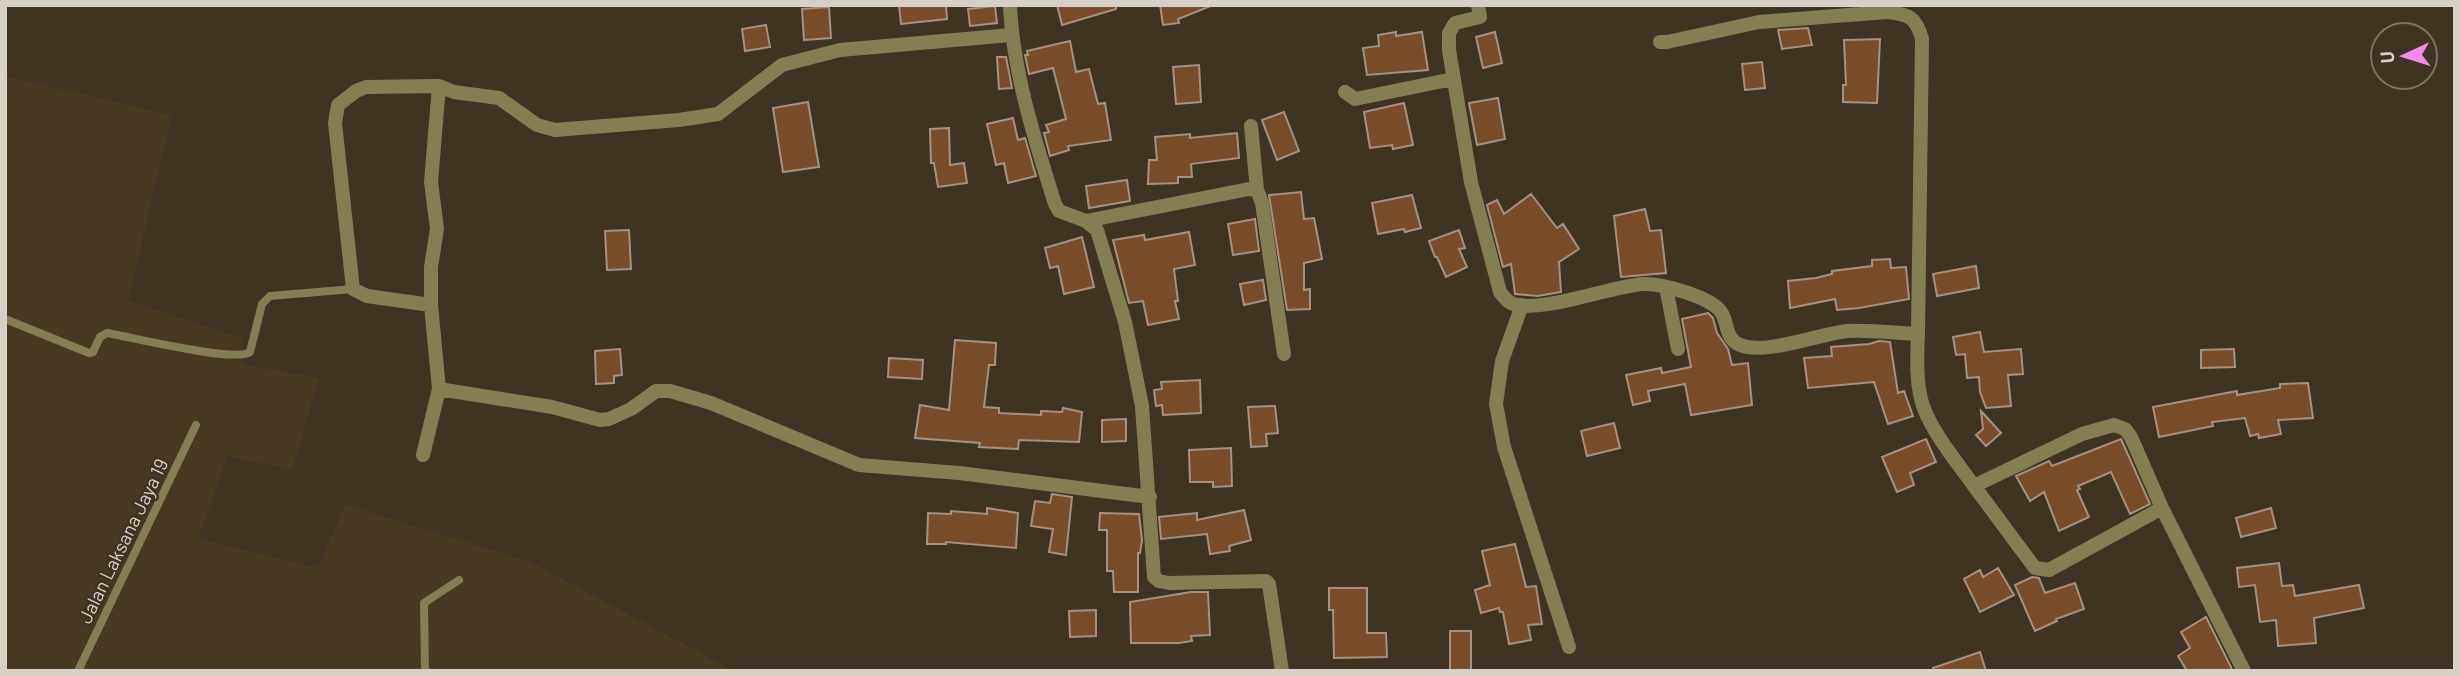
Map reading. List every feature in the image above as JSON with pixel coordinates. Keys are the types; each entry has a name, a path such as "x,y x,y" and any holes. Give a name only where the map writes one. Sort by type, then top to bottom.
{"street":[{"path":"1010,5 1011,36 1031,126 1055,204 1059,211 1086,221 1097,230 1125,322 1142,405 1154,577 1158,581 1169,583 1266,581 1269,584 1282,671"},
{"path":"1478,5 1480,17 1455,23 1449,33 1449,50 1471,182 1500,292 1510,302 1532,306 1644,284 1666,287 1712,302 1722,313 1729,335 1738,344 1776,346 1848,331 1918,334"},
{"path":"1660,42 1667,43 1759,22 1887,12 1903,13 1917,23 1922,39 1916,365 1922,402 1932,424 2035,568 2049,570 2162,508"},
{"path":"431,305 367,296 353,289 335,113 338,105 356,91 366,87 439,86 454,92 499,98 537,125 555,130 679,120 718,114 782,65 806,57 840,50 1011,36"},
{"path":"1345,92 1355,99 1453,79"},
{"path":"423,455 439,389 431,305 431,267 437,229 431,182 439,86"},
{"path":"1251,126 1257,190 1262,204 1284,354"},
{"path":"1086,221 1249,189 1257,190"},
{"path":"1666,287 1678,349"},
{"path":"1522,306 1502,361 1496,404 1504,447 1569,648"},
{"path":"439,389 552,407 600,420 631,409 656,391 670,391 711,403 859,465 959,473 1150,497"},
{"path":"1974,486 2060,443 2114,425 2124,429 2131,437 2162,508 2244,671"}],"lane":[{"path":"5,319 89,353 93,352 100,337 107,333 202,352 243,356 250,352 262,304 271,296 353,289"},
{"name":"Jalan Laksana Jaya 19","path":"78,671 195,425"},
{"path":"425,671 424,603 459,580"}],"shaded area":[{"path":"5,76 172,115 128,300 242,338 241,364 319,378 292,470 227,456 198,539 318,568 345,505 531,562 734,671 5,671"}],"building":[{"path":"899,5 946,5 947,19 901,24"},
{"path":"1057,5 1116,5 1116,9 1062,25"},
{"path":"1160,5 1211,6 1178,19 1179,23 1163,25"},
{"path":"995,6 997,23 970,26 968,9"},
{"path":"829,7 831,38 804,40 802,9"},
{"path":"766,25 770,47 745,51 742,29"},
{"path":"1808,28 1812,45 1782,49 1778,30"},
{"path":"1396,32 1396,36 1422,32 1428,70 1367,75 1363,48 1379,46 1378,35"},
{"path":"1495,32 1502,63 1483,68 1476,37"},
{"path":"1880,39 1877,103 1843,102 1843,85 1846,85 1844,40"},
{"path":"1070,41 1076,72 1089,69 1098,104 1105,103 1111,140 1068,146 1069,150 1050,156 1044,133 1049,132 1046,125 1066,119 1053,68 1029,74 1025,55 1028,55 1027,51"},
{"path":"997,57 1006,57 1012,88 999,89"},
{"path":"1762,62 1765,88 1745,90 1742,64"},
{"path":"1199,65 1201,102 1176,104 1173,67"},
{"path":"1498,98 1505,139 1477,145 1469,103"},
{"path":"808,102 819,167 783,172 773,108"},
{"path":"1404,103 1413,145 1393,149 1392,145 1370,148 1364,112"},
{"path":"1284,112 1299,151 1277,160 1262,120"},
{"path":"1013,118 1018,140 1025,138 1036,176 1008,183 1004,163 996,165 987,124"},
{"path":"949,128 950,165 964,163 967,183 938,187 934,163 931,163 930,129"},
{"path":"1237,133 1239,158 1191,164 1192,177 1178,177 1178,183 1148,184 1149,160 1157,160 1155,137 1190,134 1190,138"},
{"path":"1127,180 1130,201 1089,208 1086,186"},
{"path":"1301,192 1304,219 1314,218 1322,259 1304,263 1304,290 1310,289 1310,309 1287,310 1269,195"},
{"path":"1531,194 1557,228 1563,224 1579,249 1559,262 1561,292 1538,296 1515,294 1511,264 1503,267 1487,205 1497,200 1504,214"},
{"path":"1412,195 1421,228 1378,234 1372,203"},
{"path":"1645,209 1650,231 1661,230 1666,273 1621,277 1614,216"},
{"path":"1255,219 1259,251 1233,255 1228,224"},
{"path":"629,230 631,269 607,270 605,231"},
{"path":"1459,230 1465,248 1459,249 1467,267 1446,277 1429,241"},
{"path":"1189,232 1195,265 1174,269 1178,301 1175,301 1179,319 1148,325 1143,301 1129,303 1113,240 1144,235 1145,240"},
{"path":"1082,237 1094,287 1064,294 1058,266 1050,268 1045,248"},
{"path":"1890,259 1891,268 1906,267 1909,299 1837,310 1835,299 1790,308 1788,281 1816,278 1832,274 1832,271 1872,266 1872,260"},
{"path":"1976,266 1979,288 1937,296 1933,274"},
{"path":"1263,280 1266,300 1244,305 1240,284"},
{"path":"1708,313 1728,349 1732,365 1748,363 1752,405 1691,415 1685,384 1648,391 1650,401 1633,405 1626,375 1661,368 1662,373 1691,367 1682,319"},
{"path":"1980,332 1984,352 2021,349 2023,374 2008,375 2011,406 1986,408 1980,392 1979,377 1967,378 1965,354 1956,355 1953,337"},
{"path":"955,340 996,343 995,365 989,365 984,407 999,408 999,413 1041,415 1041,411 1062,412 1063,408 1082,412 1079,442 1019,440 1018,449 979,447 980,443 915,438 920,405 949,410"},
{"path":"1890,342 1898,393 1904,391 1913,416 1888,424 1874,382 1808,388 1804,358 1832,356 1831,347"},
{"path":"620,349 622,375 614,376 614,383 596,384 595,351"},
{"path":"2234,349 2235,367 2201,368 2201,350"},
{"path":"889,358 923,360 922,379 888,377"},
{"path":"1200,380 1201,413 1163,415 1162,405 1156,406 1154,390 1162,389 1161,382"},
{"path":"2308,383 2313,418 2278,420 2281,434 2259,438 2258,434 2250,436 2245,418 2212,422 2213,426 2159,437 2153,407 2237,391 2237,395 2280,388 2280,384"},
{"path":"1275,406 1278,433 1266,434 1267,446 1251,447 1248,407"},
{"path":"1981,411 2001,433 1986,446 1976,435 1983,429"},
{"path":"1126,419 1126,441 1102,442 1102,420"},
{"path":"1614,423 1620,448 1587,456 1581,431"},
{"path":"1926,439 1936,462 1910,473 1914,485 1897,492 1882,457"},
{"path":"2121,439 2150,504 2130,514 2111,472 2078,486 2080,489 2077,490 2089,517 2059,531 2044,492 2030,501 2016,476 2049,461 2052,466"},
{"path":"1231,448 1232,486 1213,487 1213,482 1190,482 1189,450"},
{"path":"1052,494 1072,497 1066,555 1049,552 1053,529 1031,526 1035,501 1050,503"},
{"path":"987,508 1018,513 1016,548 946,542 927,544 928,513 951,514 951,511 987,514"},
{"path":"2271,508 2276,528 2241,537 2236,518"},
{"path":"1244,510 1251,540 1229,546 1230,551 1210,554 1207,534 1161,539 1159,517 1197,513 1197,520"},
{"path":"1100,513 1139,514 1142,540 1138,553 1138,592 1114,592 1113,571 1107,571 1107,530 1099,530"},
{"path":"1515,544 1526,587 1536,586 1542,624 1528,625 1531,640 1509,644 1503,612 1500,612 1499,608 1481,613 1475,590 1490,585 1482,551"},
{"path":"2279,563 2282,586 2293,585 2295,596 2359,585 2364,608 2314,618 2316,643 2278,646 2276,620 2260,622 2255,585 2239,587 2237,568"},
{"path":"1998,568 2014,595 1980,612 1964,579 1980,570 1983,577"},
{"path":"2032,577 2039,578 2045,593 2075,583 2084,609 2056,619 2057,621 2035,631 2015,585"},
{"path":"1329,588 1367,588 1367,633 1386,633 1387,657 1334,658 1333,610 1329,610"},
{"path":"1191,592 1208,592 1210,635 1191,636 1192,641 1179,643 1131,643 1130,602"},
{"path":"1096,610 1096,636 1070,637 1069,611"},
{"path":"2206,617 2232,671 2187,671 2178,656 2190,648 2181,632"},
{"path":"1450,631 1471,631 1471,671 1450,671"},
{"path":"1980,652 1986,671 1933,671 1933,668"}]}
